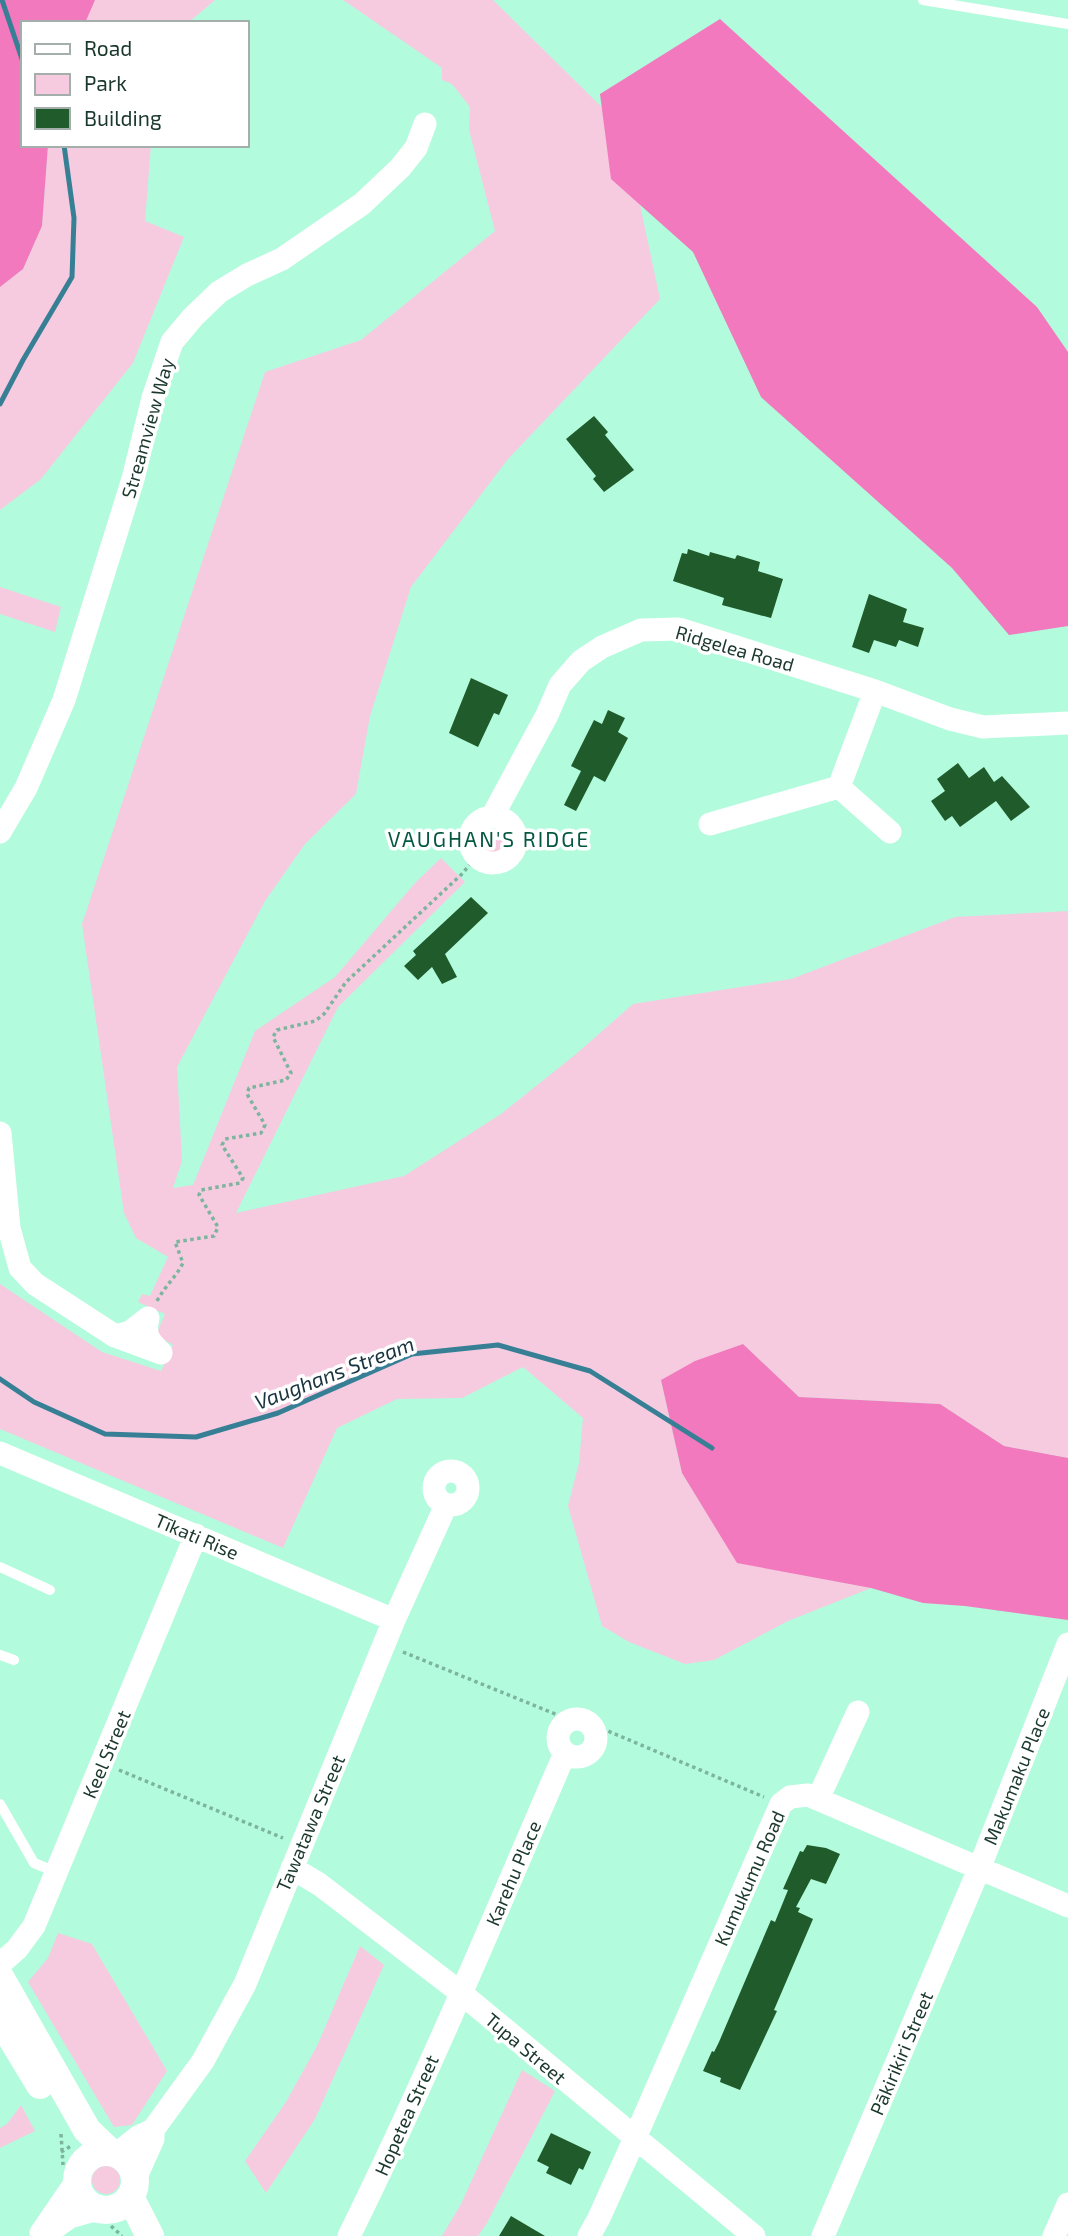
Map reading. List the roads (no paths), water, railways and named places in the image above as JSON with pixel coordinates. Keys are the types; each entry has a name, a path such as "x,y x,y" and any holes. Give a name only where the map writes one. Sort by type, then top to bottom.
{"street":[{"name":"Streamview Way","path":"0,832 26,788 64,700 133,479 153,398 172,342 219,292 282,259 362,204 400,169 416,148 425,124"},
{"name":"Ridgelea Road","path":"492,817 506,821 515,834 515,849 511,856 497,863 489,863 476,856 472,850 471,835 478,823 492,817 547,715 560,685 581,661 602,647 641,630 679,629 875,691 950,719 983,727 1068,723"},
{"path":"839,787 875,691"},
{"path":"710,824 839,787"},
{"path":"839,787 891,832"},
{"path":"0,1133 9,1228 20,1268 35,1284 115,1336 161,1353 148,1340 145,1331 148,1318 130,1332 115,1336"},
{"name":"Tīkati Rise","path":"0,1452 394,1620"},
{"name":"Tawatawa Street","path":"113,2153 153,2130 203,2060 245,1983 394,1620 446,1505"},
{"name":"Keel Street","path":"0,1964 17,1949 34,1926 196,1535"},
{"name":"Makumaku Place","path":"979,1869 1068,1644"},
{"path":"818,1799 858,1712"},
{"name":"Karehu Place","path":"579,1721 594,1729 596,1738 589,1753 581,1757 572,1757 565,1753 559,1745 557,1735 562,1726 579,1721"},
{"name":"Karehu Place","path":"461,1993 565,1753"},
{"name":"Kumukumu Road","path":"589,2236 635,2138 781,1804 798,1794 818,1799 1068,1906"},
{"name":"Tupa Street","path":"292,1867 461,1993 754,2236"},
{"name":"Pākirikiri Street","path":"822,2236 979,1869"},
{"path":"0,1977 87,2130 113,2153 128,2161 119,2209"},
{"name":"Hopetea Street","path":"349,2236 380,2175 461,1993"},
{"path":"0,2019 71,2153 83,2199 119,2209 149,2236"},
{"name":"Tawatawa Street","path":"119,2209 153,2139 153,2130"},
{"path":"71,2153 113,2153"},
{"path":"38,2234 71,2153"},
{"path":"1054,2236 1068,2204"},
{"path":"38,2234 54,2228 70,2217 119,2209"}],"lane":[{"path":"923,0 1068,24"},
{"path":"0,1567 50,1590"},
{"path":"0,1655 14,1660"},
{"path":"0,1804 34,1863 56,1872"}],"waterway":[{"name":"Vaughans Stream","path":"2,0 21,56"},
{"name":"Vaughans Stream","path":"0,404 72,277 74,218 64,147"},
{"name":"Vaughans Stream","path":"0,1379 34,1402 105,1434 196,1437 278,1413 412,1354 498,1345 590,1371 712,1448"}],"district":[{"name":"VAUGHAN'S RIDGE","path":"489,838"}]}
